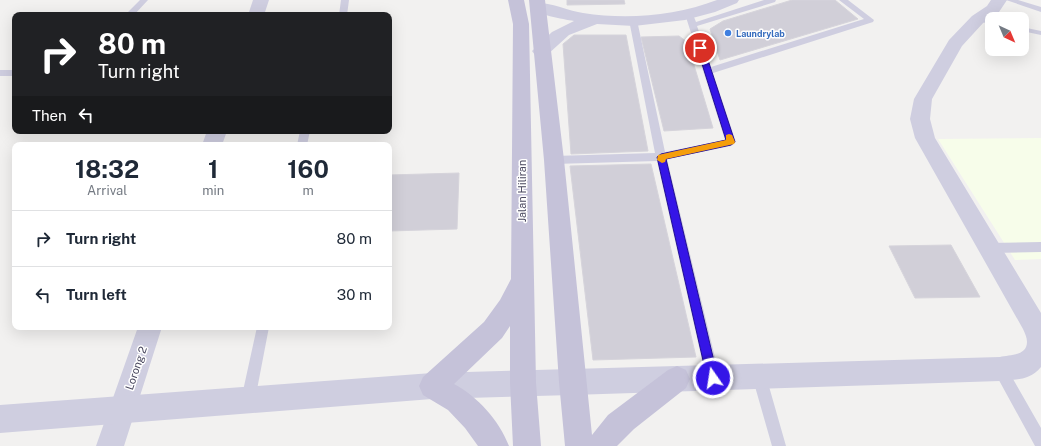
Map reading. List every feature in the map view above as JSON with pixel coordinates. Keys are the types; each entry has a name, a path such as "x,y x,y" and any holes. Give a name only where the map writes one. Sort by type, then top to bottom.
{"main road":[{"name":"Jalan Hiliran","path":"516,0 521,24 523,383 527,446"},
{"path":"537,3 554,160 572,382 579,446"},
{"path":"495,446 475,418 458,401 432,386 493,330 509,308 522,279"},
{"path":"601,446 605,438 619,422 677,379"}],"street":[{"path":"257,12 261,0"},
{"path":"537,3 564,15 594,20 691,20 730,0"},
{"path":"991,12 999,0"},
{"path":"541,51 557,35 569,28 594,20"},
{"path":"0,419 432,386 1000,369 1025,366 1036,354 1040,342 1035,326 925,138 920,119 922,99 955,44 985,20"},
{"name":"Lorong 2","path":"110,446 149,330"}],"lane":[{"path":"132,12 144,0"},
{"path":"343,12 345,0"},
{"path":"554,160 661,157 731,142 691,20 772,0"},
{"path":"708,71 870,20 843,0"},
{"path":"1010,0 1041,10"},
{"path":"632,20 661,157 713,378"},
{"path":"1029,30 1041,33"},
{"path":"0,73 12,73"},
{"path":"989,248 1041,247"},
{"path":"248,400 262,330"},
{"path":"1000,369 1041,442"},
{"path":"759,376 779,446"}],"shaded area":[{"path":"1041,138 1041,259 1015,260 938,139"}],"building":[{"path":"567,0 624,0 625,4 567,5"},
{"path":"792,0 835,0 858,19 720,60 710,29 723,21"},
{"path":"574,35 626,35 648,151 571,154 563,44"},
{"path":"679,36 687,42 713,128 664,131 641,37"},
{"path":"651,164 696,357 593,360 570,166"},
{"path":"459,173 457,229 392,231 392,175"},
{"path":"951,245 980,297 915,298 889,246"}],"slow traffic":[{"path":"662,160 661,157 731,142 729,137"}],"place":[{"name":"Laundrylab","path":"728,33"}],"route":[{"path":"700,48 731,142 661,157 713,378"}]}
